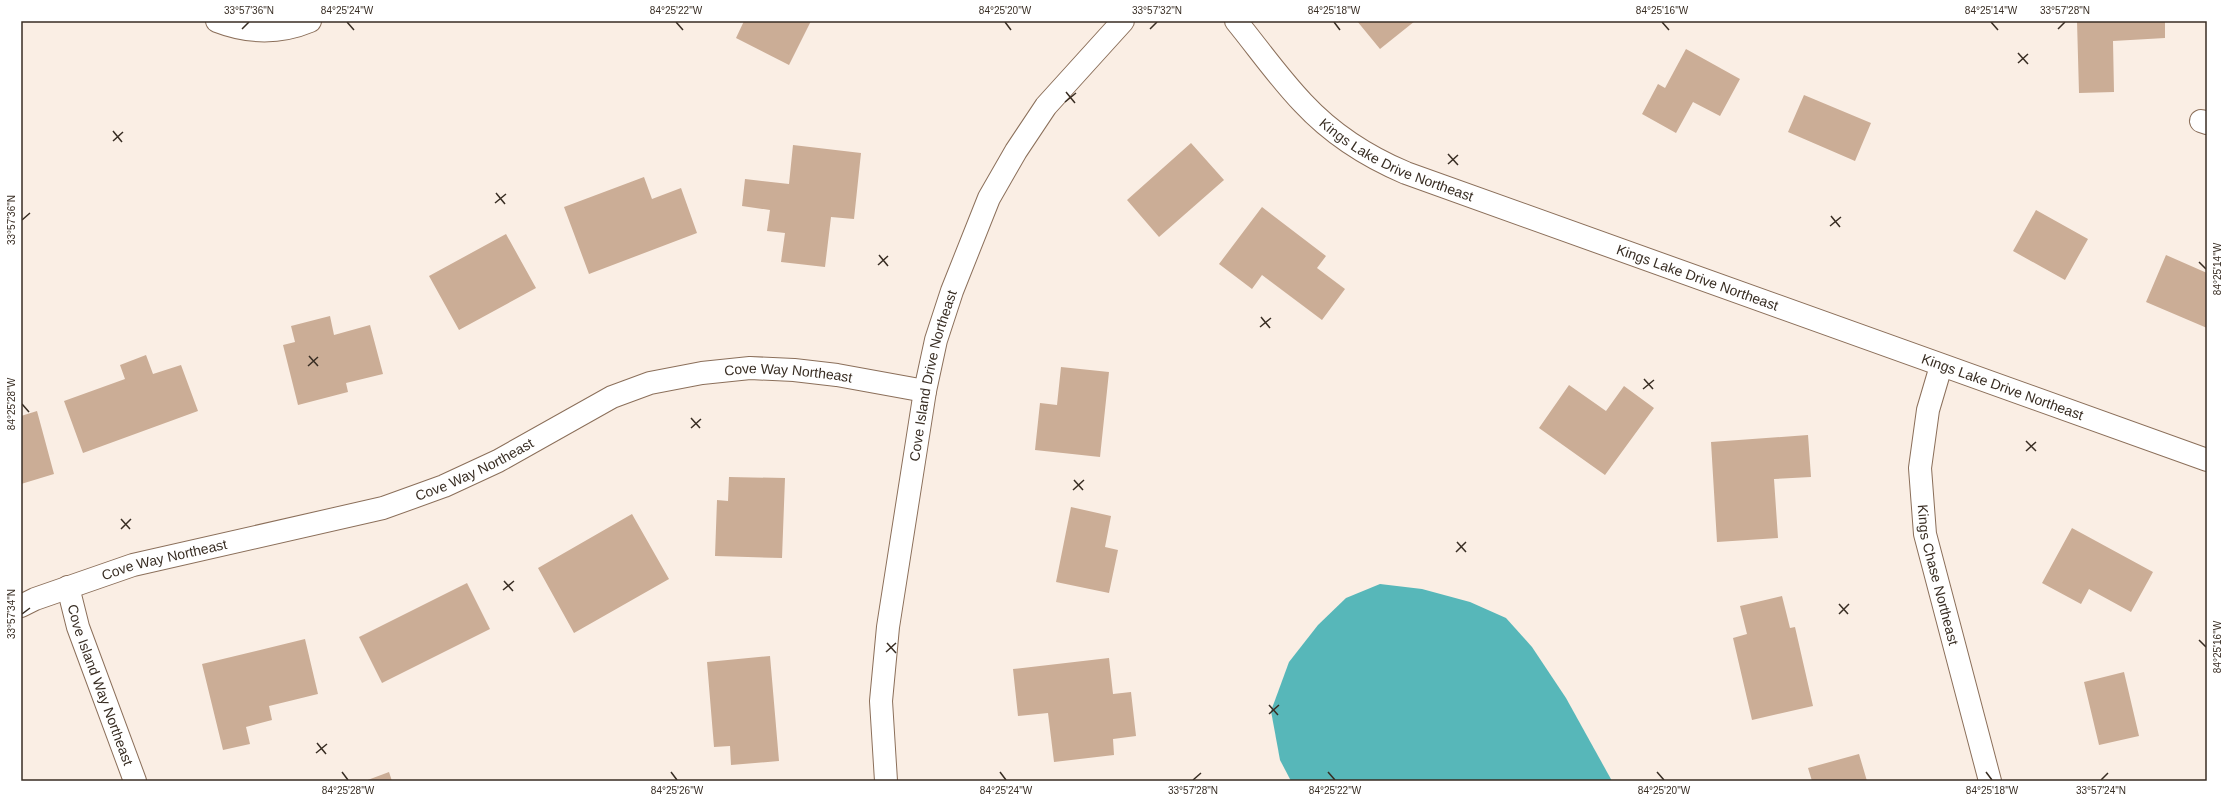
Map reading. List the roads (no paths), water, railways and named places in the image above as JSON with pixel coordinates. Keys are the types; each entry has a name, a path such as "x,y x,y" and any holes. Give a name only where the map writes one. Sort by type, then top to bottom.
{"street":[{"path":"217,21 229,26 260,31 293,28 310,21"},
{"name":"Cove Island Drive Northeast","path":"886,781 880,701 888,627 925,391 936,340 952,291 990,198 1016,151 1046,106 1123,21"},
{"name":"Kings Lake Drive Northeast","path":"1236,21 1303,104 1338,133 1376,160 1941,366 2207,460"},
{"name":"Kings Chase Northeast","path":"1941,366 1928,410 1920,468 1924,534 1990,781"},
{"name":"Cove Way Northeast","path":"21,606 68,587 133,565 383,508 444,486 498,462 612,397 650,383 702,373 750,368 808,372 925,391"},
{"name":"Cove Island Way Northeast","path":"68,587 78,627 135,781"}],"water":[{"path":"1380,584 1422,589 1470,602 1506,618 1532,647 1566,698 1612,781 1291,781 1280,760 1271,711 1289,662 1318,625 1346,598"}]}
